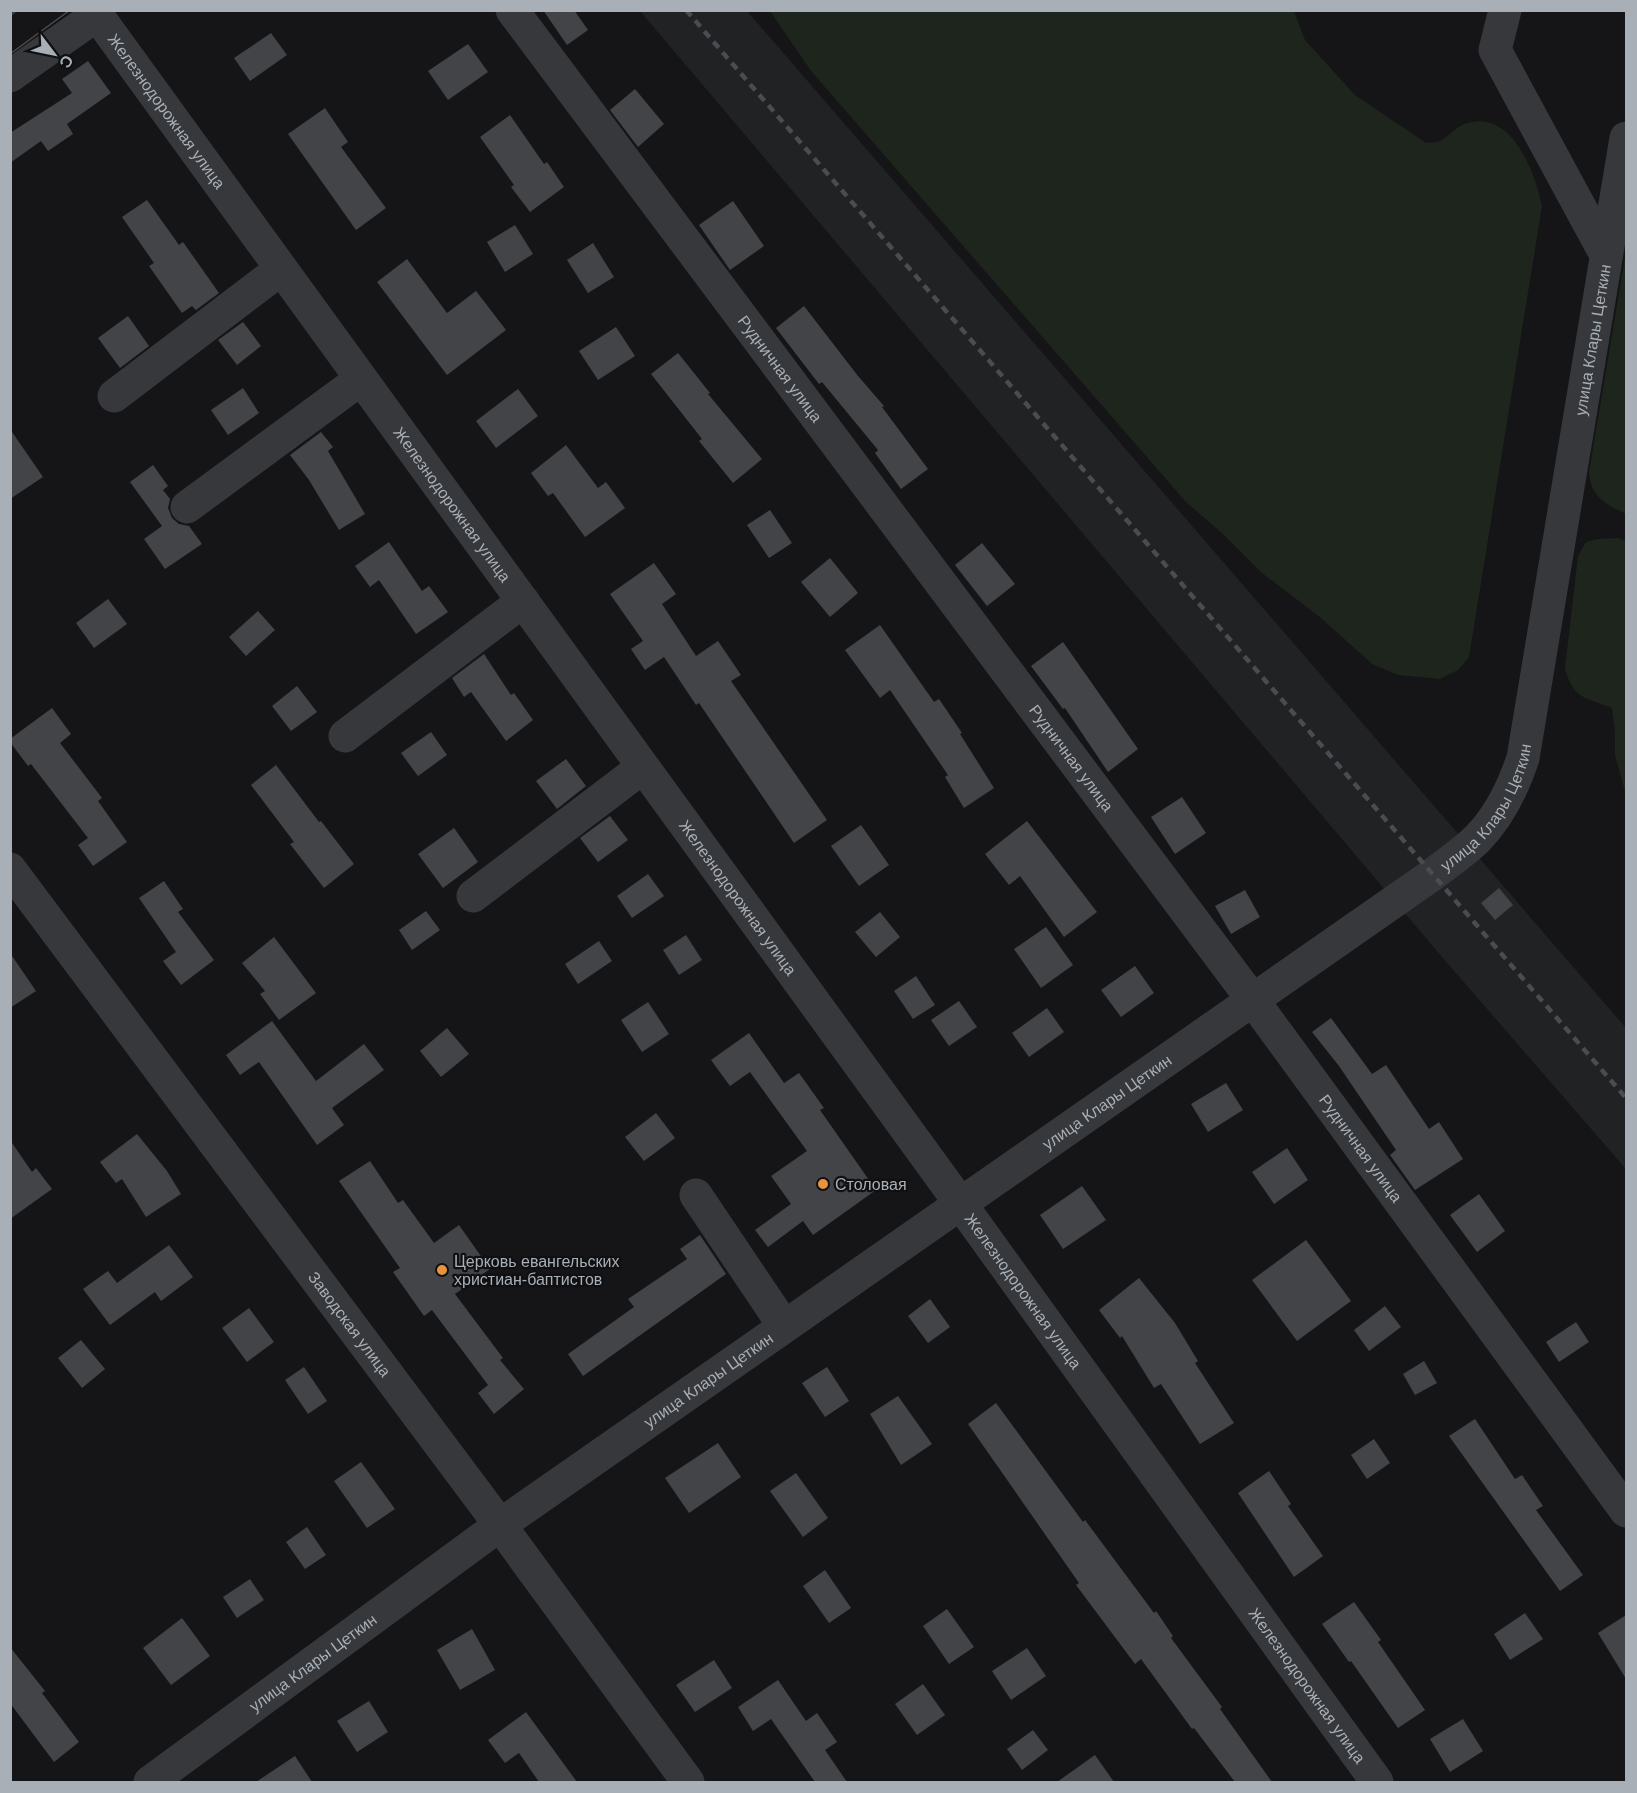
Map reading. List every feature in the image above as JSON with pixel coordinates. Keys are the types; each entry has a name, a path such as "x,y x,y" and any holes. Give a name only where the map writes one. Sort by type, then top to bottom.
{"street":[{"name":"Рудничная улица","path":"512,10 1252,999 1626,1511"},
{"path":"1505,10 1495,50 1606,255"},
{"name":"Железнодорожная улица","path":"10,76 97,15 960,1203 1377,1782"},
{"name":"улица Клары Цеткин","path":"150,1782 500,1525 1432,875 1476,841 1491,823 1515,782 1530,726 1626,138"},
{"path":"114,396 281,269"},
{"path":"187,507 361,379"},
{"path":"345,736 523,602"},
{"path":"473,896 643,767"},
{"name":"Заводская улица","path":"10,869 500,1525 688,1782"},
{"path":"696,1195 784,1326"}],"shaded area":[{"path":"640,11 747,11 1626,1028 1626,1169 1442,957"},
{"path":"770,11 1294,11 1305,40 1355,95 1426,143 1439,142 1462,125 1472,122 1487,122 1500,127 1511,137 1528,163 1542,206 1469,657 1458,670 1440,679 1398,675 1372,664 1321,618 1262,573 1223,534 1186,502 811,71"},
{"path":"1626,252 1626,514 1600,499 1590,481 1589,472"},
{"path":"1618,538 1626,541 1626,795 1615,755 1612,708 1581,696 1572,686 1565,668 1578,556 1586,542"}],"building":[{"path":"543,10 574,10 588,30 567,45"},
{"path":"271,33 287,55 250,81 234,58"},
{"path":"468,44 488,72 448,100 428,71"},
{"path":"88,61 111,93 67,124 73,134 48,151 41,141 10,163 10,133 72,93 62,79"},
{"path":"635,89 664,124 638,147 610,110"},
{"path":"325,108 348,142 341,147 386,208 356,230 288,134"},
{"path":"510,115 544,164 547,162 564,187 530,212 511,187 514,185 480,137"},
{"path":"147,200 179,245 183,242 219,293 196,310 192,306 182,313 149,266 154,263 122,217"},
{"path":"733,201 764,246 730,270 699,225"},
{"path":"515,225 533,254 505,272 487,242"},
{"path":"593,243 614,277 588,293 567,260"},
{"path":"407,259 447,313 476,291 506,330 447,375 377,282"},
{"path":"804,306 884,406 882,407 928,469 901,489 875,453 878,450 822,382 819,384 776,328"},
{"path":"128,316 149,346 120,368 98,338"},
{"path":"243,322 261,346 237,365 218,340"},
{"path":"616,327 635,356 598,380 579,351"},
{"path":"678,353 710,393 708,394 762,459 733,483 699,441 702,439 651,374"},
{"path":"243,388 259,413 228,435 211,410"},
{"path":"518,389 538,416 496,448 476,421"},
{"path":"10,429 43,477 10,499"},
{"path":"321,432 333,447 328,451 365,514 339,530 309,480 290,455"},
{"path":"566,445 598,488 606,482 625,508 585,537 553,493 548,496 531,473"},
{"path":"153,465 168,486 163,490 170,499 168,508 172,518 179,524 189,526 202,544 165,569 144,539 162,526 130,482"},
{"path":"770,510 792,543 769,558 747,525"},
{"path":"389,542 422,591 429,586 448,612 416,634 379,580 370,587 355,566"},
{"path":"982,543 1015,584 987,606 955,565"},
{"path":"830,558 858,593 830,617 801,582"},
{"path":"654,563 676,594 662,604 696,656 718,641 741,675 731,681 827,820 794,843 699,703 696,705 664,657 645,670 631,649 643,641 610,594"},
{"path":"108,599 127,624 94,648 76,623"},
{"path":"258,611 275,630 246,656 229,637"},
{"path":"880,625 934,702 939,699 994,788 964,808 945,777 948,775 890,690 880,698 845,650"},
{"path":"1063,642 1138,749 1108,772 1065,708 1063,709 1031,666"},
{"path":"484,654 511,695 514,693 533,720 506,741 471,692 464,697 452,678"},
{"path":"297,686 317,712 291,731 272,706"},
{"path":"52,708 71,734 60,743 102,798 98,801 127,842 93,866 78,845 88,838 31,764 28,766 10,742 10,739"},
{"path":"431,732 447,755 418,776 401,753"},
{"path":"566,759 586,786 557,809 536,781"},
{"path":"276,765 354,864 324,888 290,844 294,842 251,785"},
{"path":"1182,797 1206,833 1175,854 1151,817"},
{"path":"610,816 628,840 598,862 580,838"},
{"path":"1027,821 1097,912 1064,937 1020,876 1009,885 985,854"},
{"path":"861,825 889,865 859,886 831,846"},
{"path":"454,828 478,862 443,888 418,854"},
{"path":"648,874 664,896 632,918 617,896"},
{"path":"164,881 183,909 178,912 214,960 181,985 163,961 176,952 139,898"},
{"path":"1499,888 1513,905 1495,920 1481,903"},
{"path":"1245,890 1260,917 1231,934 1215,906"},
{"path":"426,911 440,930 412,950 399,930"},
{"path":"880,912 900,937 876,957 855,932"},
{"path":"1046,927 1073,965 1041,988 1014,949"},
{"path":"686,935 702,960 679,975 663,950"},
{"path":"274,937 316,993 279,1020 260,994 265,991 242,963"},
{"path":"599,941 612,961 578,984 565,964"},
{"path":"10,953 36,991 10,1008"},
{"path":"1135,966 1154,993 1121,1017 1101,990"},
{"path":"916,976 935,1005 913,1019 894,991"},
{"path":"959,1001 977,1027 949,1046 931,1020"},
{"path":"648,1002 669,1034 642,1052 621,1020"},
{"path":"1047,1008 1064,1032 1029,1057 1012,1033"},
{"path":"1331,1018 1372,1074 1386,1065 1429,1129 1439,1122 1463,1159 1415,1190 1390,1155 1396,1150 1339,1066 1312,1032"},
{"path":"272,1021 316,1081 364,1044 384,1070 332,1108 344,1125 317,1145 259,1062 240,1075 226,1055"},
{"path":"447,1028 469,1054 441,1077 420,1051"},
{"path":"749,1033 784,1083 799,1073 824,1108 820,1110 876,1190 813,1235 803,1221 768,1247 755,1230 791,1204 771,1176 807,1151 750,1072 730,1086 711,1060"},
{"path":"1226,1083 1243,1110 1208,1132 1191,1104"},
{"path":"656,1113 675,1138 644,1161 625,1137"},
{"path":"137,1134 167,1171 181,1194 146,1217 122,1179 116,1183 100,1162"},
{"path":"10,1140 32,1172 36,1168 52,1189 10,1219"},
{"path":"1287,1148 1308,1180 1274,1204 1252,1172"},
{"path":"370,1161 398,1203 403,1200 434,1243 459,1225 490,1269 455,1294 503,1358 500,1360 524,1389 494,1414 478,1393 488,1385 432,1310 424,1316 393,1272 400,1268 339,1181"},
{"path":"1082,1186 1106,1220 1063,1249 1040,1215"},
{"path":"1479,1194 1505,1231 1477,1252 1450,1215"},
{"path":"700,1235 726,1274 583,1376 568,1354 634,1307 628,1299 687,1259 680,1249"},
{"path":"1306,1240 1351,1301 1297,1341 1252,1280"},
{"path":"169,1245 193,1277 161,1301 155,1292 110,1325 83,1289 108,1271 117,1283"},
{"path":"1139,1278 1175,1323 1198,1361 1195,1363 1234,1423 1200,1444 1161,1384 1154,1388 1122,1336 1120,1338 1099,1310"},
{"path":"930,1299 950,1327 928,1343 908,1316"},
{"path":"1385,1306 1401,1327 1369,1351 1354,1330"},
{"path":"249,1308 274,1342 247,1362 222,1328"},
{"path":"1576,1322 1589,1342 1559,1362 1546,1342"},
{"path":"81,1340 105,1369 82,1388 58,1358"},
{"path":"1424,1361 1437,1383 1415,1395 1403,1374"},
{"path":"304,1367 327,1401 308,1414 285,1380"},
{"path":"827,1367 849,1401 825,1417 802,1383"},
{"path":"898,1396 932,1444 901,1465 870,1414"},
{"path":"996,1403 1083,1522 1085,1520 1154,1613 1156,1611 1173,1636 1171,1638 1222,1707 1220,1709 1272,1782 1235,1782 1194,1728 1192,1729 1141,1659 1135,1664 1076,1585 1079,1583 968,1424"},
{"path":"1475,1419 1515,1479 1522,1475 1543,1506 1536,1510 1583,1575 1560,1591 1449,1436"},
{"path":"1374,1439 1390,1463 1367,1479 1351,1455"},
{"path":"718,1443 741,1477 689,1513 665,1478"},
{"path":"361,1462 395,1509 367,1528 334,1481"},
{"path":"1269,1471 1291,1504 1288,1506 1323,1556 1294,1577 1238,1493"},
{"path":"796,1473 828,1518 803,1537 770,1491"},
{"path":"307,1527 326,1555 305,1569 286,1542"},
{"path":"825,1570 851,1608 829,1623 803,1586"},
{"path":"250,1579 264,1600 237,1618 223,1597"},
{"path":"1354,1602 1381,1640 1378,1642 1425,1710 1398,1728 1322,1624"},
{"path":"947,1609 974,1647 949,1664 923,1626"},
{"path":"1525,1613 1543,1639 1510,1660 1494,1634"},
{"path":"1626,1615 1626,1679 1598,1633"},
{"path":"182,1618 210,1656 171,1685 143,1648"},
{"path":"472,1629 495,1670 460,1690 437,1650"},
{"path":"10,1647 45,1691 42,1693 79,1742 54,1762 10,1703"},
{"path":"1027,1648 1046,1676 1011,1700 992,1671"},
{"path":"714,1660 732,1688 695,1712 676,1685"},
{"path":"778,1680 806,1721 817,1713 837,1742 825,1750 847,1782 815,1782 771,1719 753,1731 738,1707"},
{"path":"923,1684 945,1715 917,1735 895,1704"},
{"path":"369,1701 388,1732 357,1752 337,1721"},
{"path":"526,1712 577,1782 539,1782 519,1753 505,1763 488,1740"},
{"path":"1463,1719 1483,1751 1450,1772 1430,1739"},
{"path":"1033,1730 1048,1750 1022,1770 1007,1749"},
{"path":"1095,1755 1114,1782 1057,1782"},
{"path":"295,1756 312,1782 256,1782"}],"tram line":[{"path":"10,16 17,10"},
{"path":"10,54 70,10"}],"railway":[{"path":"686,10 1626,1098"}],"place":[{"name":"Столовая","path":"823,1184"},
{"name":"Церковь евангельских христиан-баптистов","path":"442,1270"}]}
